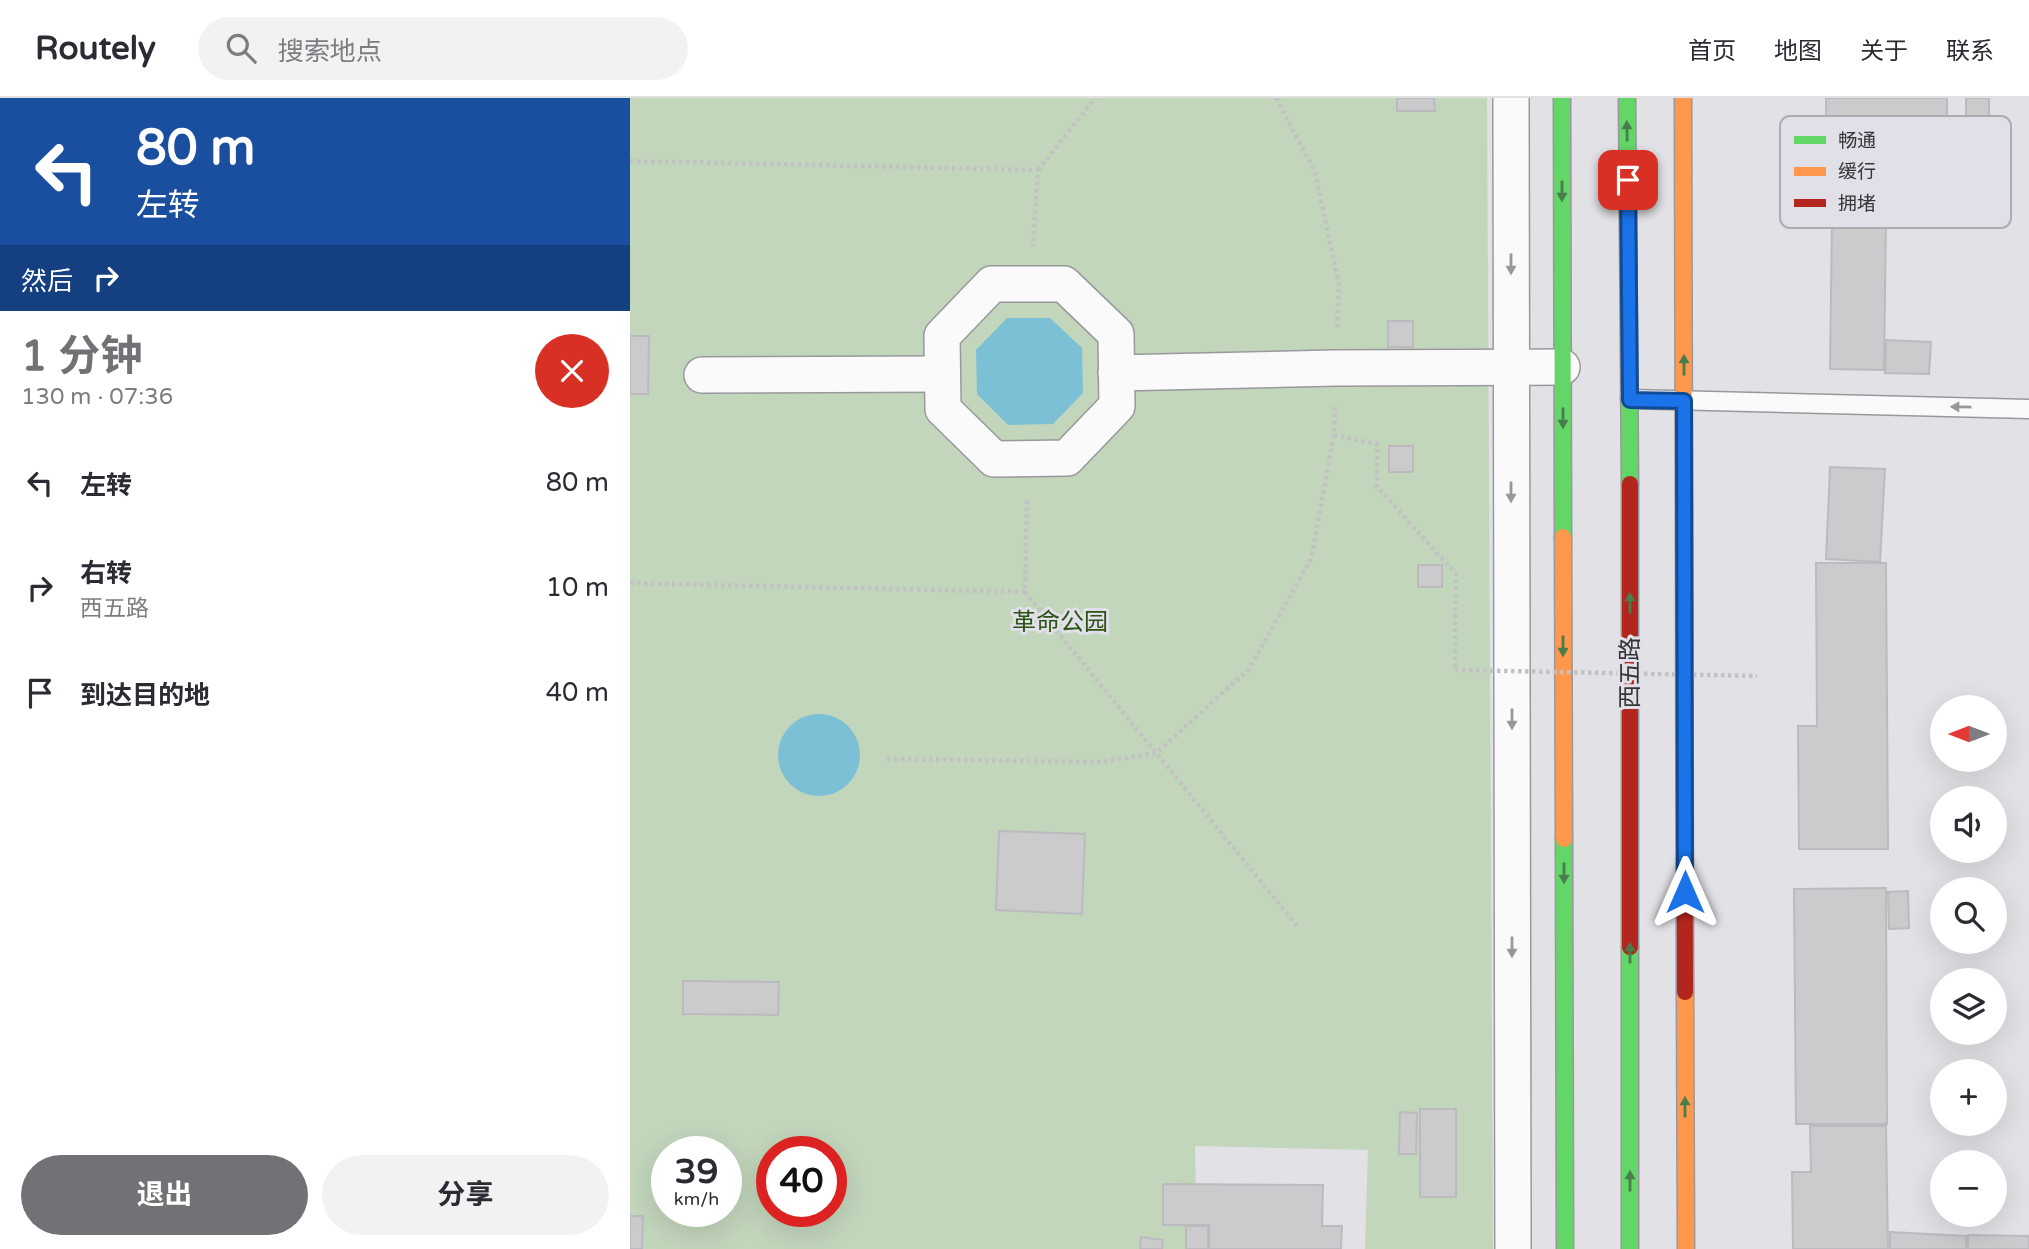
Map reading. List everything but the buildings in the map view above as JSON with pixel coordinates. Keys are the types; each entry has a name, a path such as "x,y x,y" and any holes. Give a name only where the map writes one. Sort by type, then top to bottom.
{"main road":[{"path":"1562,98 1565,1249"},
{"name":"西五路","path":"1627,98 1630,400 1630,1249"},
{"path":"1683,98 1686,1249"}],"street":[{"path":"1511,98 1513,1249"},
{"path":"992,284 1031,284 1064,284 1116,334 1117,406 1067,458 994,459 943,408 942,337 992,284"},
{"path":"1116,373 1562,367"},
{"path":"702,375 942,374"}],"lane":[{"path":"1630,400 2029,409"}],"path":[{"path":"1031,284 1038,170 1096,98"},
{"path":"887,759 1100,762 1156,753 1249,669 1262,647 1311,559 1334,435 1339,284 1315,173 1276,98"},
{"path":"630,161 1038,170"},
{"path":"1334,435 1377,444 1377,487 1456,574 1455,670 1757,676"},
{"path":"1028,458 1025,592 1297,926"},
{"path":"630,583 1025,592"}],"green space":[{"name":"革命公园","path":"630,98 1487,98 1493,1249 1365,1249 1368,1150 1195,1146 1197,1249 630,1249"}],"water":[{"path":"1007,318 1050,318 1082,348 1083,393 1053,424 1008,425 977,394 976,350"},
{"path":"819,714 835,718 848,726 856,739 860,755 856,771 848,784 835,792 819,796 803,792 790,784 782,771 778,755 782,739 790,726 803,718"}],"traffic: fast":[{"path":"1562,98 1563,537"},
{"path":"1627,98 1630,484"},
{"path":"1564,839 1565,1249"},
{"path":"1630,947 1630,1249"}],"traffic: slow":[{"path":"1683,98 1684,520"},
{"path":"1563,537 1564,839"},
{"path":"1685,992 1686,1249"}],"traffic: jam":[{"path":"1630,484 1630,947"},
{"path":"1684,520 1685,992"}],"route":[{"path":"1628,180 1630,400 1684,401 1685,892"}]}
